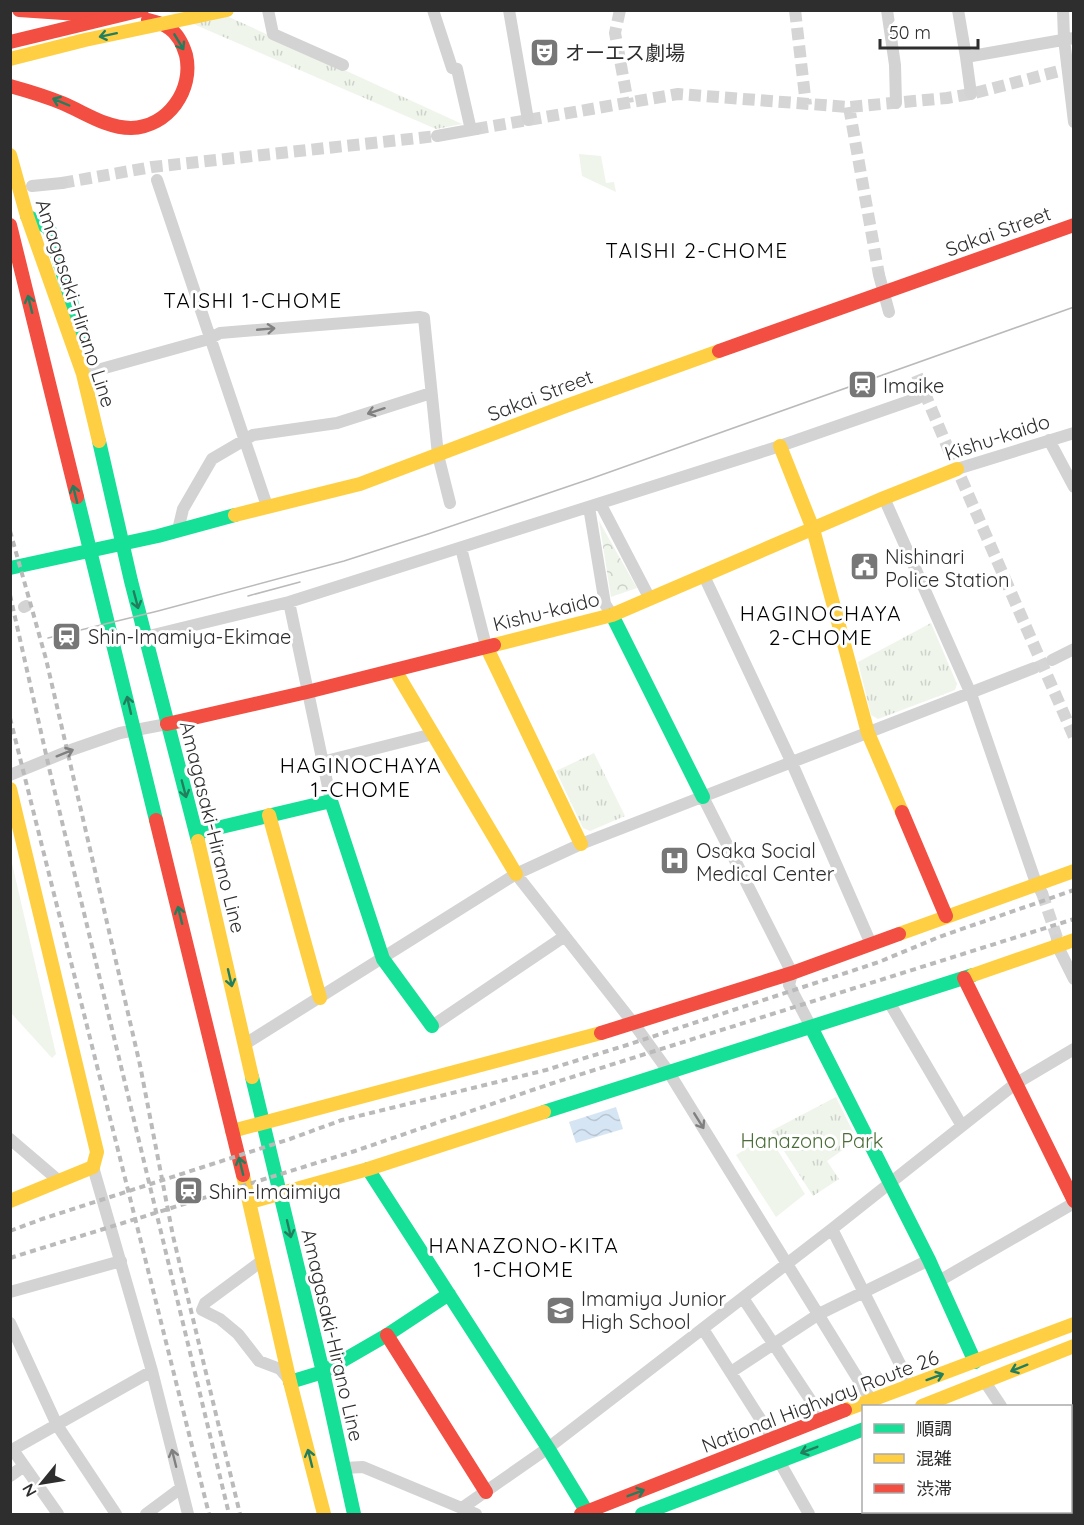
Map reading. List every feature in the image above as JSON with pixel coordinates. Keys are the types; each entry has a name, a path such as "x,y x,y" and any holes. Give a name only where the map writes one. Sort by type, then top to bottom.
{"main road":[{"path":"10,86 44,95 92,117 126,128 140,127 161,119 183,95 188,78 188,59 181,42 169,28 149,20 19,10"},
{"path":"10,42 142,10"},
{"path":"10,58 96,37 227,10"},
{"name":"Amagasaki-Hirano Line","path":"10,155 27,216 49,228 76,321 80,340 76,355 196,833 323,1372 354,1515"},
{"name":"Amagasaki-Hirano Line","path":"10,225 250,1202 290,1382 324,1515"},
{"name":"Sakai Street","path":"10,568 178,530 360,484 566,406 1074,225"},
{"path":"780,446 813,529 868,733 946,916"},
{"name":"Kishu-kaido","path":"167,724 308,692 612,615 957,469"},
{"path":"612,615 703,797"},
{"path":"486,646 581,844"},
{"path":"395,670 516,874"},
{"path":"10,789 97,1152 93,1167 10,1201"},
{"path":"196,833 331,801 383,959 432,1026"},
{"path":"269,815 320,998"},
{"path":"232,1131 634,1024 792,973 946,916 1039,888 1074,871"},
{"path":"250,1202 368,1168 964,978 1057,942 1074,940"},
{"path":"964,978 1074,1202"},
{"path":"811,1027 929,1260 975,1362"},
{"path":"368,1168 548,1448 584,1513"},
{"path":"290,1382 323,1372 387,1335 449,1294"},
{"name":"National Highway Route 26","path":"584,1513 871,1400 1074,1324"},
{"path":"387,1335 486,1492"},
{"path":"926,1405 1074,1346"},
{"path":"642,1515 862,1430"}],"street":[{"path":"433,10 452,68 457,69 474,130 436,136"},
{"path":"509,10 528,120"},
{"path":"887,10 895,65 896,103"},
{"path":"958,10 971,94"},
{"path":"1063,10 1069,38 1074,122"},
{"path":"271,11 273,34 343,65"},
{"path":"966,57 1069,38"},
{"path":"156,180 267,506"},
{"path":"32,186 62,183"},
{"path":"879,275 889,312"},
{"path":"82,374 100,367 209,339 220,333 424,318 438,455 450,503"},
{"path":"178,530 183,509 212,459 243,440 253,435 337,423 431,393"},
{"path":"145,637 289,602 780,446 918,398"},
{"name":"Kishu-kaido","path":"957,469 1073,434"},
{"path":"1049,440 1074,487"},
{"path":"884,498 971,694 1039,888"},
{"path":"594,505 650,599"},
{"path":"594,505 605,604 612,615"},
{"path":"461,548 486,646"},
{"path":"704,576 791,761 871,944"},
{"path":"289,602 331,801"},
{"path":"1052,660 1074,649"},
{"path":"245,1044 516,874 581,844 1034,668"},
{"name":"Kishu-kaido","path":"10,775 71,750 135,730 167,724"},
{"path":"322,762 433,734"},
{"path":"703,797 792,973 789,985 811,1027"},
{"path":"516,874 668,1071 871,1400"},
{"path":"432,1026 565,936"},
{"path":"1057,942 1074,979"},
{"path":"889,1002 962,1126"},
{"path":"462,1508 548,1448 891,1184 1015,1084 1074,1049"},
{"path":"10,1139 58,1180"},
{"path":"93,1167 152,1371 188,1515"},
{"path":"939,1281 1074,1202"},
{"path":"832,1229 911,1386"},
{"path":"263,1260 206,1303 202,1310 220,1319 238,1334 259,1361 280,1369 290,1382"},
{"path":"731,1372 819,1314 929,1260"},
{"path":"10,1292 121,1261"},
{"path":"743,1298 823,1419"},
{"path":"10,1323 57,1425 116,1515"},
{"path":"703,1329 773,1439"},
{"path":"58,1515 12,1450 152,1371"},
{"path":"986,1382 1000,1405"},
{"path":"778,1461 808,1515"},
{"path":"10,1476 24,1466"},
{"path":"344,1468 363,1467 477,1515"},
{"path":"146,1515 181,1488"}],"green space":[{"path":"167,11 216,11 462,124 436,129"},
{"path":"579,154 601,156 606,183 614,182 616,192 582,176"},
{"path":"599,521 637,588 611,597"},
{"path":"931,623 957,684 955,690 878,719 871,715 858,662"},
{"path":"594,753 625,816 590,831 583,828 556,771"},
{"path":"11,859 56,1054 52,1058 11,1013"},
{"name":"Hanazono Park","path":"836,1097 857,1140 827,1161 839,1179 813,1196 771,1131"},
{"path":"768,1135 805,1194 776,1217 736,1155"}],"water":[{"path":"616,1107 623,1129 576,1143 569,1122"}],"tunnel":[{"path":"620,10 615,33 628,103"},
{"path":"795,10 806,105"},
{"path":"476,129 678,94 849,107 947,98 1067,69"},
{"path":"849,107 879,275"},
{"path":"62,183 152,167 437,136"},
{"path":"917,375 953,460"},
{"path":"961,478 1074,737"},
{"path":"1042,893 1057,938"}],"tram line":[{"path":"48,638 344,561 428,534 590,479 1074,307"},
{"path":"248,596 300,582"}],"railway":[{"path":"10,531 46,659 140,1065 173,1236 240,1514"},
{"path":"10,595 50,772 229,1514"},
{"path":"10,718 209,1514"},
{"path":"10,1231 342,1120 546,1070 627,1045 879,962 939,937 1074,890"},
{"path":"10,1258 355,1151 550,1084 1074,919"}],"traffic: fast":[{"path":"27,216 49,228 77,321 79,343"},
{"path":"99,441 131,581 198,841"},
{"path":"77,497 156,820"},
{"path":"10,568 158,536 235,515"},
{"path":"612,615 703,797"},
{"path":"196,833 331,801 383,959 432,1026"},
{"path":"544,1112 973,975"},
{"path":"811,1027 929,1260 975,1362"},
{"path":"252,1077 323,1372 354,1514"},
{"path":"368,1169 587,1512"},
{"path":"290,1382 323,1372 387,1335 449,1294"},
{"path":"642,1514 862,1430"}],"traffic: slow":[{"path":"10,59 85,40 227,10"},
{"path":"10,155 27,216 83,374 99,441"},
{"path":"235,515 360,484 719,351"},
{"path":"780,446 813,529 868,733 902,812"},
{"path":"494,645 612,615 957,469"},
{"path":"486,646 581,844"},
{"path":"395,670 516,874"},
{"path":"10,789 97,1152 93,1167 10,1201"},
{"path":"269,815 320,998"},
{"path":"198,841 252,1077"},
{"path":"899,934 1074,871"},
{"path":"973,975 1074,940"},
{"path":"232,1131 601,1033"},
{"path":"250,1202 368,1169 544,1112"},
{"path":"243,1175 290,1382 324,1514"},
{"path":"845,1410 1074,1324"},
{"path":"925,1405 1074,1346"}],"traffic: jam":[{"path":"19,10 108,16"},
{"path":"10,42 142,10"},
{"path":"10,86 56,100 113,125 131,128 156,121 167,114 182,93 186,81 186,55 180,40 172,30 148,20"},
{"path":"10,225 77,497"},
{"path":"719,351 1074,225"},
{"path":"167,724 494,645"},
{"path":"902,812 946,916"},
{"path":"156,820 243,1175"},
{"path":"601,1033 792,973 899,934"},
{"path":"964,978 1074,1201"},
{"path":"387,1335 486,1492"},
{"path":"581,1514 845,1410"}],"place":[{"name":"オーエス劇場","path":"544,52"},
{"name":"Imaike","path":"862,385"},
{"name":"Nishinari Police Station","path":"864,567"},
{"name":"Shin-Imamiya-Ekimae","path":"67,636"},
{"name":"Osaka Social Medical Center","path":"675,861"},
{"name":"Shin-Imaimiya","path":"188,1191"},
{"name":"Imamiya Junior High School","path":"560,1310"}],"district":[{"name":"TAISHI 2-CHOME","path":"697,250"},
{"name":"TAISHI 1-CHOME","path":"253,300"},
{"name":"HAGINOCHAYA 2-CHOME","path":"821,625"},
{"name":"HAGINOCHAYA 1-CHOME","path":"361,777"},
{"name":"HANAZONO-KITA 1-CHOME","path":"524,1257"}]}
